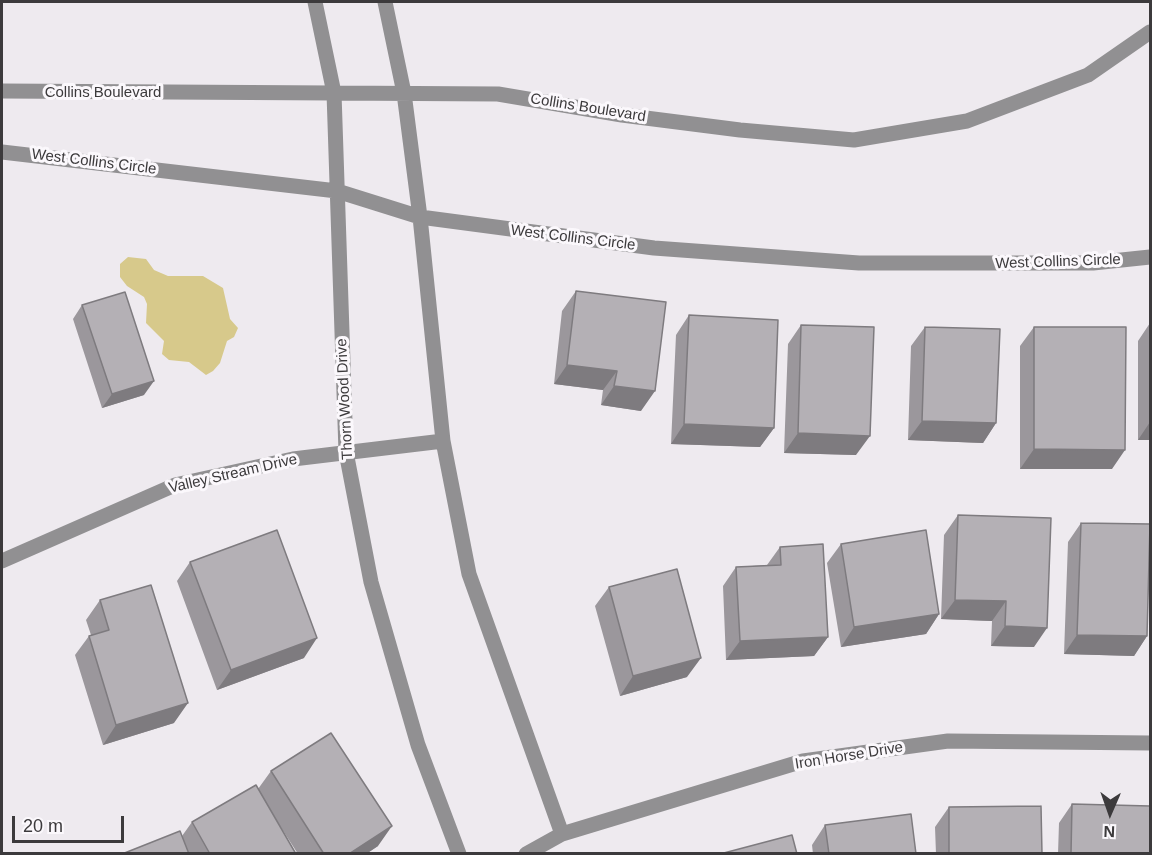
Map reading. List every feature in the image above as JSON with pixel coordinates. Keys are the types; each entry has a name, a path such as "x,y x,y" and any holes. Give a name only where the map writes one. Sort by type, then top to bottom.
{"street":[{"name":"Thorn Wood Drive","path":"315,2 334,93 346,452 371,582 418,745 459,854"},
{"path":"385,2 404,93 420,217 443,441 469,574 562,834"},
{"name":"Collins Boulevard","path":"2,91 498,94 681,123 854,140 967,121 1088,75 1150,32"},
{"name":"West Collins Circle","path":"2,152 337,191 420,217 654,248 859,263 1093,263 1150,257"},
{"name":"Valley Stream Drive","path":"2,561 175,484 293,459 443,441"},
{"name":"Iron Horse Drive","path":"526,854 562,834 803,761 948,741 1150,743"}],"shaded area":[{"path":"128,257 146,259 154,270 168,276 203,276 223,288 230,319 238,328 234,337 227,341 220,363 213,371 206,375 189,362 169,360 162,354 164,341 146,323 147,304 144,297 127,286 120,277 120,264"}],"building":[{"path":"576,291 666,302 655,391 614,386 617,371 567,365"},
{"path":"125,292 154,381 112,394 82,305"},
{"path":"689,315 778,320 774,428 684,424"},
{"path":"801,325 874,327 870,436 798,433"},
{"path":"925,327 1000,329 996,423 922,421"},
{"path":"1034,327 1126,327 1125,450 1034,449"},
{"path":"958,515 1051,518 1047,628 1005,626 1006,601 955,600"},
{"path":"1081,523 1150,524 1147,636 1077,635"},
{"path":"277,530 317,638 231,670 190,562"},
{"path":"926,530 939,614 854,627 841,544"},
{"path":"823,544 828,637 740,641 736,567 781,565 780,547"},
{"path":"677,569 701,658 633,676 609,587"},
{"path":"151,585 188,703 116,725 89,636 109,630 100,600"},
{"path":"331,733 392,826 349,854 324,854 271,771"},
{"path":"256,785 296,854 210,854 192,822"},
{"path":"1072,804 1150,806 1150,854 1071,854"},
{"path":"1041,806 1042,854 949,854 949,807"},
{"path":"911,814 916,854 829,854 825,825"},
{"path":"180,831 189,854 122,854"},
{"path":"792,835 797,854 720,854"}]}
